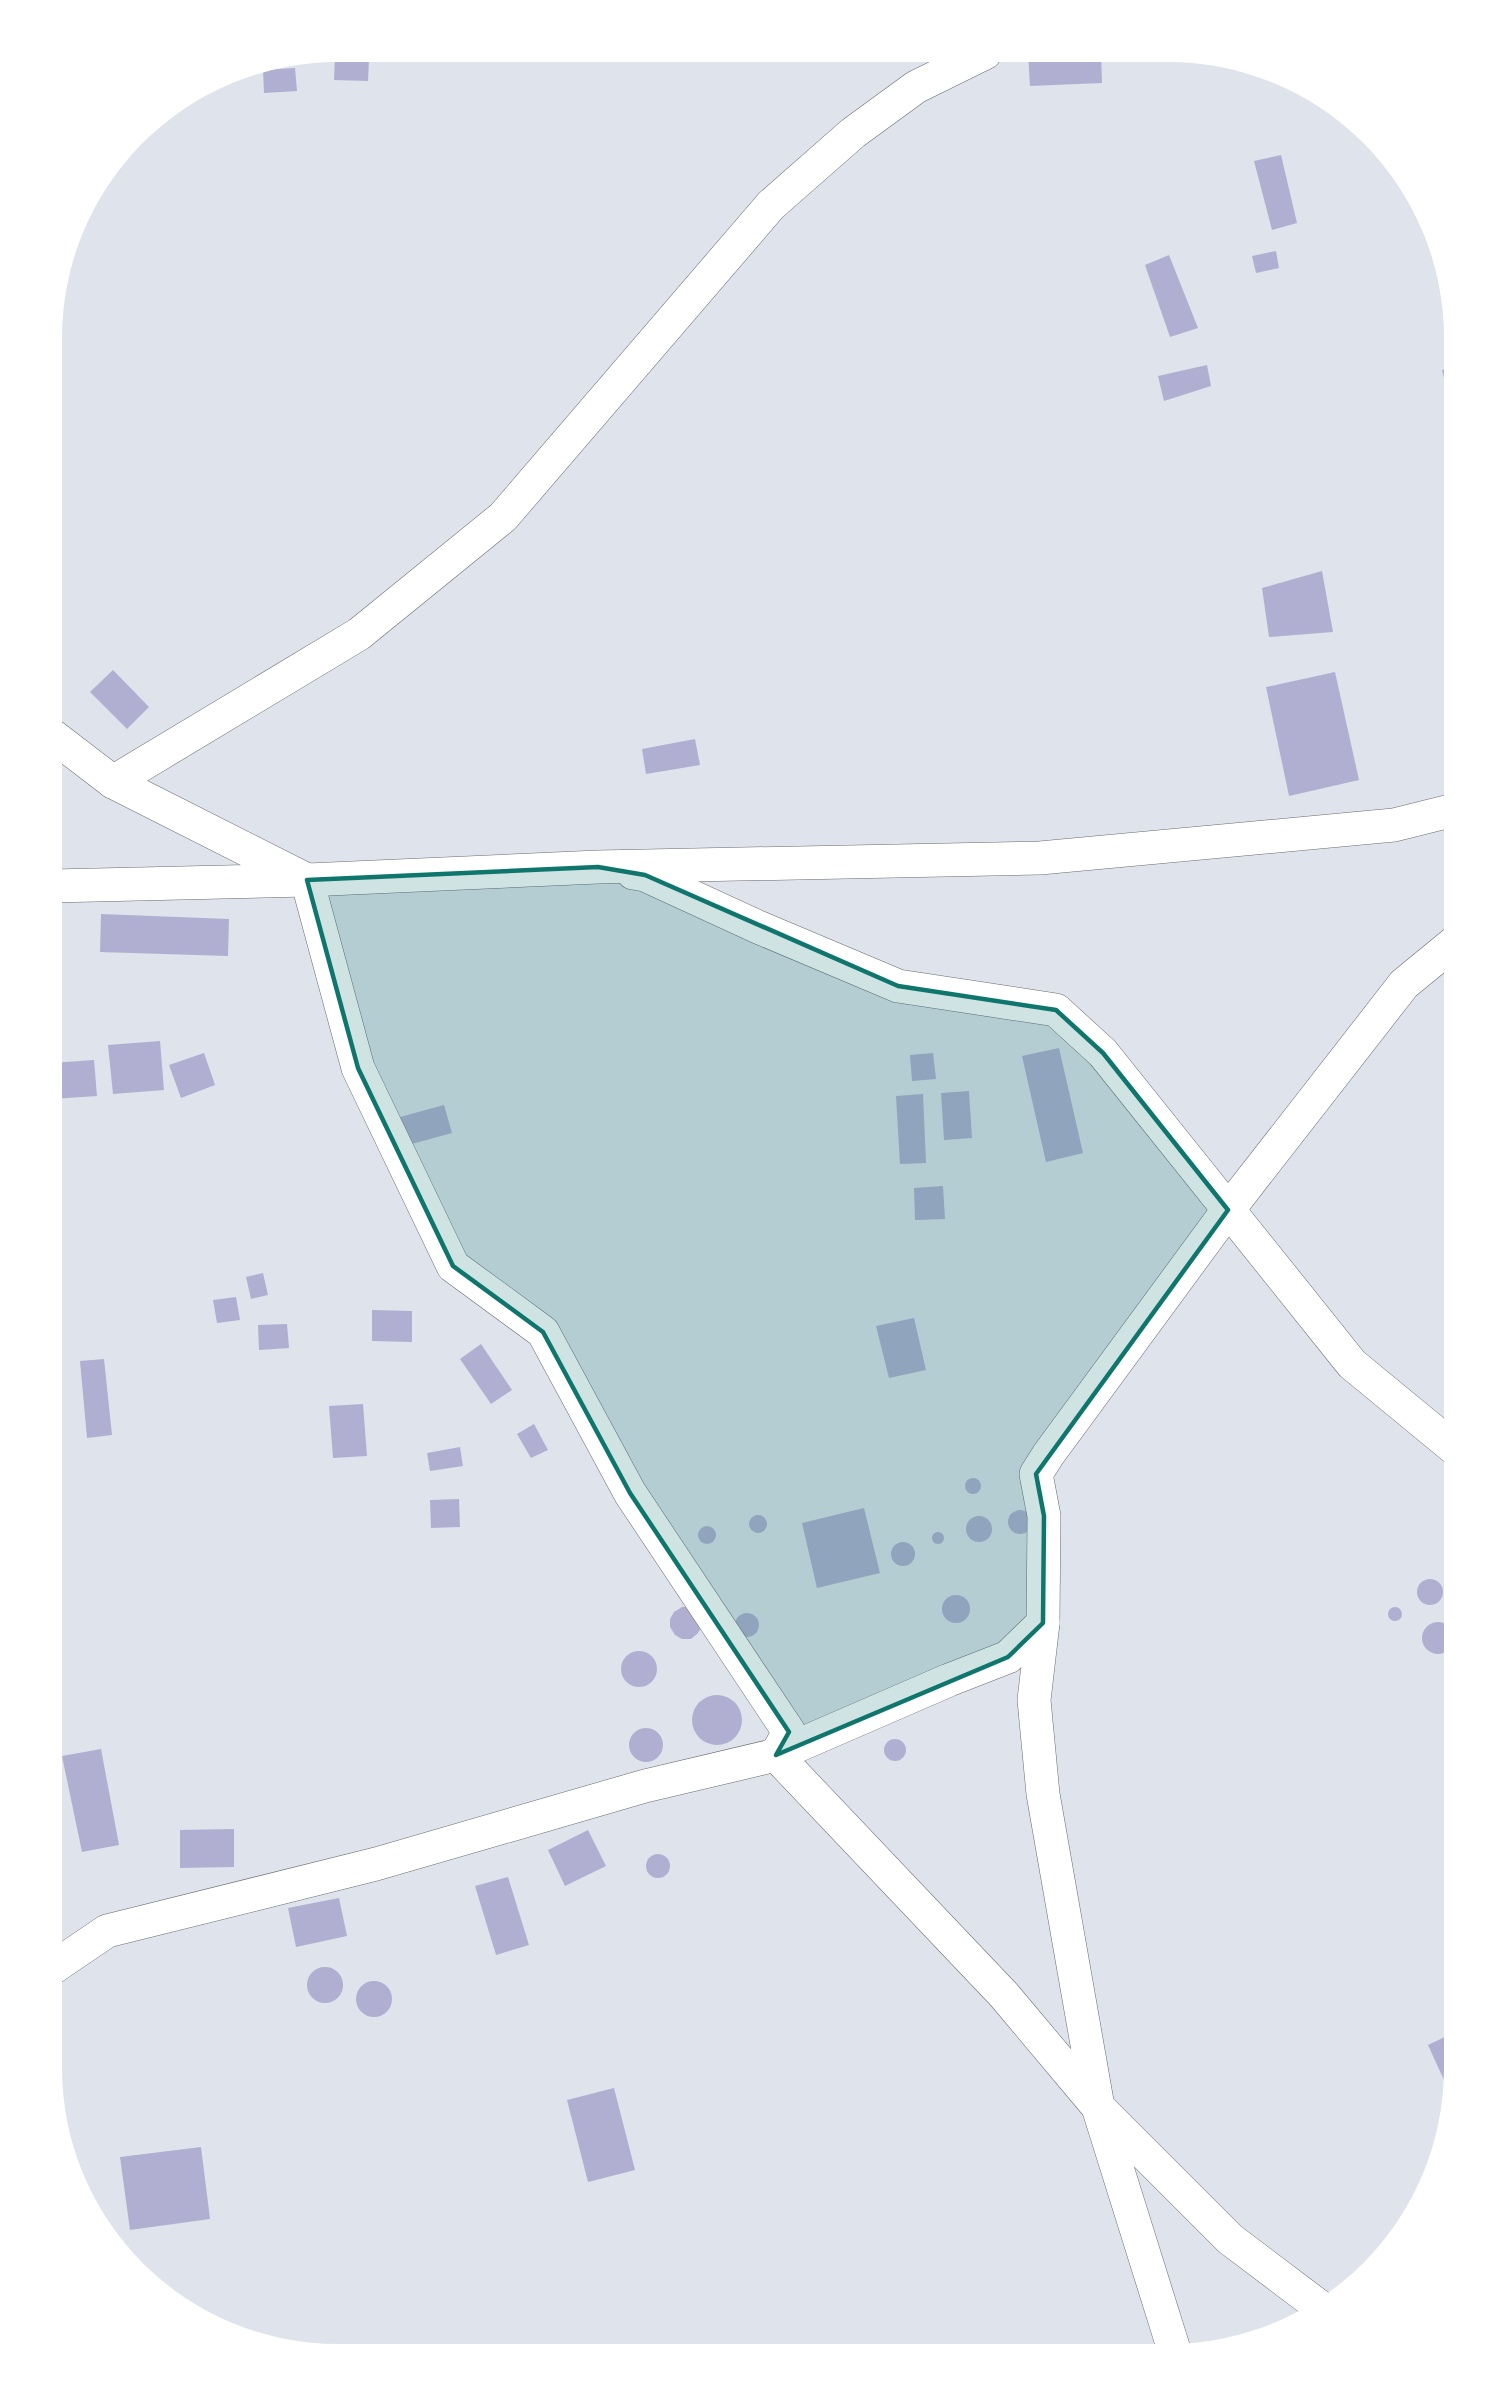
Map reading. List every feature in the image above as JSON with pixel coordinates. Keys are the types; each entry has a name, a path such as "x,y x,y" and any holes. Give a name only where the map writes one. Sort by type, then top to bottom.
{"street":[{"path":"113,782 359,634 503,517 771,205 853,133 916,87 967,62"},
{"path":"62,743 113,782 306,880 358,1068 453,1266 543,1332 630,1493 789,1732 776,1755"},
{"path":"62,886 306,880 598,867 1040,858 1394,825 1444,812"},
{"path":"598,867 645,875 758,927 898,986 1056,1010 1102,1053 1352,1364 1444,1440"},
{"path":"1172,2344 1098,2107 1043,1794 1034,1700 1043,1623 1044,1516 1036,1474 1228,1210 1404,984 1444,952"},
{"path":"62,1962 107,1931 376,1864 645,1786 776,1755 1008,1657 1043,1623"},
{"path":"776,1755 1004,1995 1098,2107 1230,2240 1313,2302"}],"highlighted area":[{"path":"598,867 645,875 898,986 1056,1010 1103,1053 1228,1210 1036,1474 1044,1516 1043,1623 1008,1657 776,1755 789,1732 630,1493 543,1332 453,1266 358,1068 307,880"}],"building":[{"path":"335,62 369,62 368,81 334,80"},
{"path":"1029,62 1101,62 1102,83 1030,86"},
{"path":"295,68 297,91 264,93 263,72"},
{"path":"1281,155 1297,223 1272,230 1254,161"},
{"path":"1276,251 1279,268 1256,273 1252,256"},
{"path":"1169,255 1198,328 1170,337 1145,265"},
{"path":"1207,365 1211,386 1164,401 1158,376"},
{"path":"1322,571 1333,632 1269,637 1262,588"},
{"path":"113,670 149,707 127,729 90,692"},
{"path":"1335,672 1359,780 1289,796 1266,687"},
{"path":"695,739 700,765 646,774 642,749"},
{"path":"101,914 229,919 228,956 100,952"},
{"path":"160,1041 164,1090 113,1094 108,1045"},
{"path":"1059,1048 1083,1153 1046,1162 1022,1056"},
{"path":"204,1053 215,1085 181,1098 169,1065"},
{"path":"933,1053 936,1079 912,1081 910,1055"},
{"path":"94,1060 97,1096 62,1098 62,1062"},
{"path":"969,1091 972,1138 944,1140 941,1093"},
{"path":"923,1094 926,1163 900,1164 896,1096"},
{"path":"444,1105 452,1133 408,1145 400,1117"},
{"path":"943,1186 945,1219 915,1220 914,1188"},
{"path":"263,1273 268,1295 251,1299 246,1277"},
{"path":"236,1297 240,1320 217,1323 213,1300"},
{"path":"372,1310 412,1311 412,1342 372,1341"},
{"path":"914,1318 926,1370 889,1378 876,1326"},
{"path":"287,1324 289,1348 259,1350 258,1325"},
{"path":"481,1344 512,1390 491,1404 460,1359"},
{"path":"104,1359 112,1435 87,1438 80,1361"},
{"path":"363,1404 367,1456 333,1458 329,1406"},
{"path":"534,1424 548,1450 531,1458 517,1434"},
{"path":"460,1447 463,1466 430,1471 427,1453"},
{"path":"970,1478 976,1478 981,1486 979,1492 970,1494 965,1489 965,1483"},
{"path":"459,1499 460,1527 431,1528 430,1500"},
{"path":"864,1508 880,1573 817,1588 802,1523"},
{"path":"1020,1510 1025,1511 1031,1517 1031,1527 1025,1533 1020,1534 1015,1533 1009,1527 1008,1522 1009,1517 1015,1511"},
{"path":"758,1515 764,1518 767,1524 764,1530 758,1533 752,1530 749,1524 752,1518"},
{"path":"979,1516 988,1520 992,1529 988,1538 979,1542 970,1538 966,1529 970,1520"},
{"path":"703,1526 711,1526 716,1531 714,1542 703,1544 698,1539 698,1531"},
{"path":"940,1532 944,1538 940,1544 936,1544 932,1536"},
{"path":"903,1542 908,1543 914,1549 914,1559 908,1565 903,1566 898,1565 892,1559 891,1554 892,1549 898,1543"},
{"path":"1430,1579 1439,1583 1443,1592 1439,1601 1430,1605 1421,1601 1417,1592 1421,1583"},
{"path":"956,1595 966,1599 970,1609 966,1619 956,1623 946,1619 942,1609 946,1599"},
{"path":"682,1607 690,1607 702,1627 691,1639 682,1639 675,1635 670,1627 670,1619 674,1612"},
{"path":"1395,1607 1400,1609 1402,1614 1400,1619 1395,1621 1390,1619 1388,1614 1390,1609"},
{"path":"747,1613 756,1616 759,1625 756,1634 747,1637 738,1634 735,1625 738,1616"},
{"path":"1438,1622 1444,1623 1444,1653 1438,1654 1426,1650 1422,1638 1426,1626"},
{"path":"639,1651 651,1657 657,1669 651,1681 639,1687 627,1681 621,1669 627,1657"},
{"path":"717,1695 731,1699 738,1706 742,1720 738,1734 731,1741 717,1745 703,1741 696,1734 692,1720 696,1706 703,1699"},
{"path":"646,1728 658,1733 663,1745 658,1757 646,1762 634,1757 629,1745 634,1733"},
{"path":"895,1739 903,1742 906,1750 903,1758 895,1761 887,1758 884,1750 887,1742"},
{"path":"101,1749 119,1845 82,1852 62,1756"},
{"path":"234,1829 234,1867 180,1868 180,1830"},
{"path":"588,1830 606,1866 565,1886 548,1850"},
{"path":"658,1854 667,1857 670,1866 667,1875 658,1878 649,1875 646,1866 649,1857"},
{"path":"508,1877 529,1945 496,1955 475,1886"},
{"path":"339,1898 347,1936 296,1947 288,1908"},
{"path":"325,1967 338,1972 343,1985 338,1998 325,2003 312,1998 307,1985 312,1972"},
{"path":"374,1981 387,1986 392,1999 387,2012 374,2017 361,2012 356,1999 361,1986"},
{"path":"1444,2037 1443,2079 1428,2045"},
{"path":"614,2088 635,2170 588,2182 567,2100"},
{"path":"201,2147 210,2219 130,2230 120,2157"}]}
